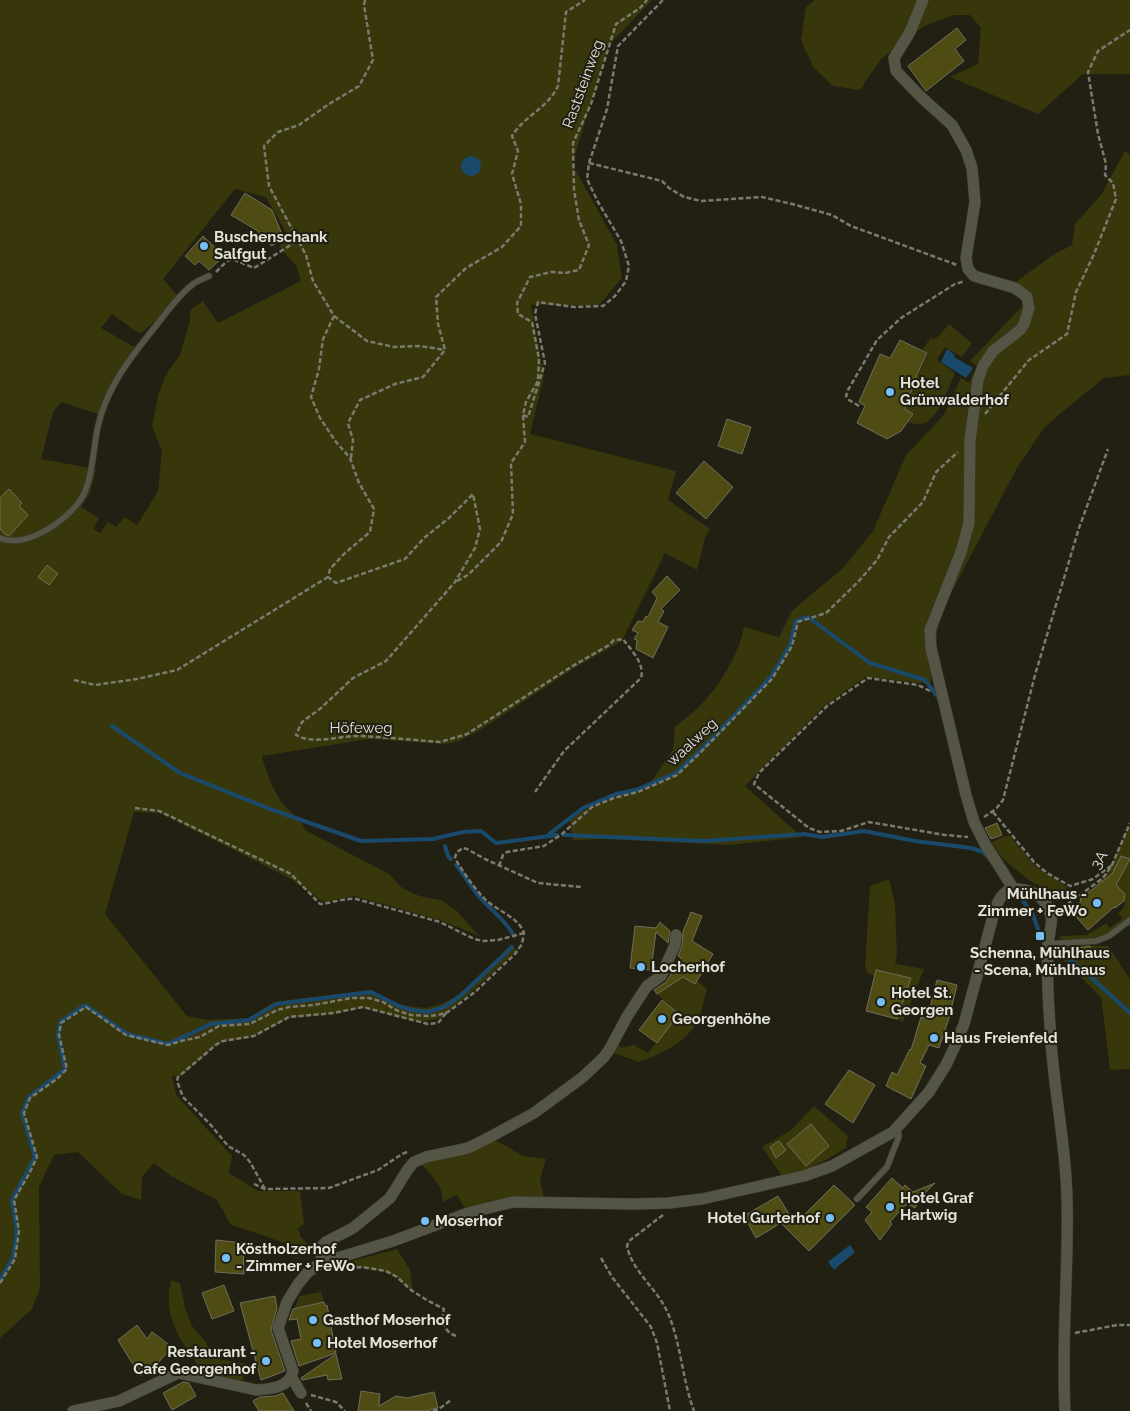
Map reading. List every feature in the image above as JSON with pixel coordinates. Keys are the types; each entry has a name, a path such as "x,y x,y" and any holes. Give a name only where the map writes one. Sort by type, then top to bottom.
{"street":[{"path":"923,0 910,32 894,58 896,71 952,125 966,150 972,168 975,202 966,258 968,269 974,276 1015,288 1027,297 1029,308 1020,330 994,351 983,366 978,380 970,440 969,523 961,552 930,630 930,648 966,795 970,825 982,838 1014,888"},
{"path":"301,1393 292,1378 293,1371 278,1328 287,1302 298,1284 308,1272 321,1263 393,1241 468,1213 513,1202 669,1203 702,1199 804,1176 832,1166 893,1132 930,1092 946,1065 964,1024 995,909 1000,897 1014,888 1038,895 1046,905 1051,917 1048,944 1050,1027 1054,1083 1066,1170 1067,1200 1064,1334 1065,1411"},
{"path":"321,1263 320,1254 322,1246 353,1228 390,1198 414,1162 438,1154 468,1148 490,1137 534,1113 583,1077 609,1050 628,1015 647,986 661,976 675,945 676,935"},
{"path":"73,1411 119,1401 178,1373 256,1390 267,1390 283,1385 292,1378"}],"lane":[{"path":"0,538 9,541 22,540 41,532 59,521 77,504 86,487 98,425 104,406 129,359 169,309 192,284 209,276"},
{"path":"1048,944 1096,941 1109,936 1130,920"},
{"path":"857,1199 887,1167 899,1136 897,1128"}],"path":[{"path":"350,458 354,440 348,423 360,400 395,384 423,378 445,350 420,346 394,347 367,341 334,316 313,281 306,255 269,186 264,146 278,132 299,125 359,86 373,60 364,0"},
{"name":"Raststeinweg","path":"445,350 438,324 436,297 466,268 502,247 521,226 521,204 512,174 518,151 512,136 517,128 553,97 558,86 566,12 585,0"},
{"name":"Raststeinweg","path":"455,582 468,575 501,542 512,514 511,463 525,442 522,415 526,402 538,381 539,359 532,322 518,314 518,303 530,277 551,272 564,273 579,270 589,245 579,220 574,190 573,142 591,104 616,24 640,8 647,0"},
{"path":"522,415 528,417 545,363 535,314 538,302 574,307 603,306 615,296 626,281 629,266 621,241 587,179 589,163 607,109 618,46 663,0"},
{"path":"589,163 662,181 669,188 684,197 701,201 762,197 792,204 832,216 851,226 968,269"},
{"path":"209,276 232,259 254,268 297,241"},
{"path":"858,406 848,400 846,396 877,340 901,318 955,284 966,281"},
{"path":"74,680 95,685 137,679 177,670 328,577 330,569 345,553 370,532 374,509 358,483 350,458 336,442 320,418 311,397 319,369 323,339 334,316"},
{"path":"968,837 970,825 993,812 1002,800 1035,675 1074,546 1108,449"},
{"path":"328,577 336,583 405,559 424,538 449,518 474,494 480,530 475,548 455,582"},
{"name":"Höfeweg","path":"455,582 386,661 353,678 321,708 302,722 296,735 312,740 355,736 440,742 450,740 467,734 563,672 609,645 614,640 622,639 640,664 643,671 641,678 564,751 535,792"},
{"name":"waalweg","path":"499,866 503,855 507,852 544,846 553,841 592,807 614,798 638,792 677,775 772,679 792,646 798,622 812,617"},
{"path":"933,695 929,690 918,685 868,678 826,706 759,773 754,784 810,828 820,832 841,831 869,822 982,838"},
{"path":"135,808 159,811 291,874 320,904 356,898 440,922 474,939 483,941 498,940 524,933"},
{"path":"993,812 1034,862 1047,873 1070,886 1093,879 1112,865"},
{"name":"3A","path":"1051,917 1103,878 1112,865 1130,823"},
{"path":"265,1189 244,1155 228,1146 210,1124 183,1097 177,1081 178,1076 217,1044 223,1041 254,1036 289,1017 334,1013 363,1007 428,1024 438,1022 475,992 514,954 522,944 524,933 513,918 484,898 456,860 457,852 463,848 538,883 554,886 581,887"},
{"path":"0,1283 14,1259 18,1231 14,1200 37,1157 24,1113 30,1098 58,1078 67,1069 59,1035 61,1023 86,1007 126,1035 168,1045 200,1037 218,1026 250,1024 277,1010 351,998 370,998 411,1015 429,1016 448,1012"},
{"path":"254,1184 265,1189 329,1188 378,1170 408,1152"},
{"path":"669,1203 668,1209 663,1216 629,1241 627,1246 638,1270 661,1300 667,1312 673,1327 694,1411"},
{"path":"601,1258 612,1277 651,1327 657,1343 670,1411"},
{"path":"344,1269 378,1269 398,1277 412,1290 444,1309 443,1322 445,1328 448,1333 457,1336"},
{"path":"1072,1333 1117,1325 1130,1325"},
{"path":"301,1393 336,1402 345,1411"},
{"path":"433,1411 451,1400"}],"shaded area":[{"path":"0,0 652,0 609,45 572,164 617,245 622,278 599,305 531,305 544,376 530,434 676,471 668,500 710,529 705,538 697,570 665,553 622,641 576,667 480,730 459,741 445,744 369,739 262,756 268,776 278,796 285,806 298,818 305,830 389,874 401,887 419,896 441,900 457,911 479,936 440,920 354,896 323,902 291,879 160,813 134,812 105,914 187,1016 208,1020 248,1018 274,1002 370,990 399,1005 426,1008 442,1004 457,996 483,974 511,944 517,951 442,1018 419,1022 363,1008 332,1014 289,1018 254,1037 217,1045 184,1074 179,1077 172,1076 176,1095 232,1156 229,1173 258,1191 300,1191 304,1224 297,1229 300,1236 311,1248 307,1251 231,1225 217,1200 171,1176 154,1163 142,1177 141,1200 122,1194 78,1152 54,1155 39,1187 40,1288 32,1309 0,1338","holes":["235,189 266,197 288,236 279,247 296,265 301,281 218,323 203,301 190,310 190,320 180,355 167,373 159,392 152,426 162,451 158,491 137,525 125,517 116,527 108,522 100,533 93,529 99,518 81,507 90,493 96,469 41,459 53,412 61,402 104,416 123,373 139,350 101,328 112,314 140,334 181,300 163,279"]},
{"path":"815,0 1130,0 1130,74 1083,74 1038,114 950,77 978,64 981,28 970,15 954,15 924,26 880,60 860,90 833,86 813,67 801,40 806,7"},
{"path":"1125,151 1130,155 1130,375 1104,378 1061,413 1044,428 1017,468 940,614 930,684 865,677 824,706 745,786 802,837 730,845 604,839 573,840 570,821 577,813 651,782 673,750 675,727 700,706 719,682 735,656 744,627 779,637 792,611 844,567 873,531 906,455 944,415 961,378 969,383 977,366 970,361 1030,298 1017,281 1053,255 1072,245 1075,224 1101,195"},
{"path":"949,324 972,343 962,357 945,347 937,360 955,373 941,404 932,418 926,422 919,424 907,422 913,414 905,409 917,374 928,354 923,349 931,337 934,339 939,336"},
{"path":"1130,823 1130,920 1109,936 1079,943 1061,942 1060,936 1087,935 1106,923 1110,928 1123,918 1118,913 1124,907 1125,893 1108,878 1094,888 1112,865"},
{"path":"1009,835 1035,866 1067,887 1061,901 1053,900 1043,888 1030,881 1004,860 991,842"},
{"path":"889,879 895,903 897,955 895,964 924,969 903,1022 897,1019 911,978 876,970 874,976 868,973 865,967 870,886"},
{"path":"1062,945 1108,946 1130,979 1130,1069 1110,1070 1101,997 1057,954"},
{"path":"683,977 695,984 697,981 707,989 698,1019 691,1031 678,1043 639,1062 614,1053 613,1050 619,1045 621,1048 634,1045 648,1053 679,1014 657,994"},
{"path":"814,1106 848,1136 846,1148 808,1168 782,1176 762,1147 790,1131"},
{"path":"490,1137 523,1156 546,1159 540,1180 545,1202 468,1213 457,1195 442,1202 439,1185 419,1162"},
{"path":"397,1249 410,1270 413,1292 396,1277 385,1272 364,1268 336,1271 325,1268"},
{"path":"171,1280 180,1283 185,1308 192,1326 206,1342 213,1358 246,1364 242,1383 211,1377 197,1364 172,1320 169,1301"},
{"path":"321,1292 324,1302 294,1309 300,1296"}],"water":[{"path":"471,156 478,159 481,166 478,173 471,176 464,173 461,166 464,159"},
{"path":"947,349 955,355 954,357 973,368 966,378 941,362"},
{"path":"850,1245 855,1252 834,1270 828,1262"}],"building":[{"path":"957,28 966,40 955,49 964,61 926,91 908,66"},
{"path":"245,193 272,210 284,239 271,246 268,236 262,238 258,231 231,215"},
{"name":"Buschenschank Salfgut","path":"203,236 224,256 209,270 199,261 195,265 185,256"},
{"path":"900,340 927,353 917,374 905,409 913,414 901,431 887,439 857,423 865,406 859,402 880,354 890,358"},
{"path":"727,419 751,427 742,454 718,446"},
{"path":"704,461 733,487 706,519 676,493"},
{"path":"9,489 22,503 19,506 28,515 10,535 6,535 0,529 0,498"},
{"path":"47,565 58,574 49,585 38,577"},
{"path":"667,576 680,590 661,609 664,611 658,622 668,627 653,658 636,649 637,640 634,639 638,633 632,630 638,621 643,622 646,616 648,617 657,598 652,592"},
{"path":"997,823 1002,835 991,839 985,828"},
{"path":"1121,856 1130,859 1116,885 1125,894 1124,901 1114,907 1088,930 1071,911 1081,901 1080,899 1112,874"},
{"path":"691,912 702,916 692,941 713,954 695,984 683,977 657,994 654,990 666,982 681,958 678,956 682,946 683,932"},
{"path":"660,922 670,931 668,943 656,932 651,970 630,968 635,926 656,928"},
{"path":"1090,946 1091,957 1075,959 1073,949"},
{"path":"876,970 911,978 897,1019 866,1011"},
{"path":"937,980 957,985 939,1048 929,1045 920,1063 926,1066 911,1099 886,1086 892,1072 897,1075 911,1050 921,1017 927,1019"},
{"path":"662,1000 679,1014 657,1043 639,1030"},
{"path":"849,1070 875,1085 853,1123 825,1104"},
{"path":"811,1124 829,1146 806,1166 787,1144"},
{"path":"779,1141 786,1150 776,1158 770,1147"},
{"path":"892,1178 903,1188 905,1185 913,1192 935,1183 920,1198 915,1208 908,1204 904,1206 890,1222 892,1224 880,1240 865,1220 872,1212 866,1207"},
{"path":"834,1185 855,1205 809,1251 781,1223 756,1238 744,1216 778,1196 795,1224"},
{"path":"216,1240 243,1243 244,1274 215,1272"},
{"path":"224,1285 234,1311 212,1319 202,1293"},
{"path":"275,1296 277,1308 271,1330 285,1371 261,1380 240,1303"},
{"path":"324,1302 325,1306 327,1305 336,1353 299,1366 291,1341 301,1339 297,1319 289,1320 293,1309"},
{"path":"137,1325 147,1339 152,1332 172,1347 158,1363 140,1376 118,1340"},
{"path":"336,1354 342,1379 328,1380 327,1375 302,1380 301,1378"},
{"path":"183,1382 189,1383 196,1396 172,1410 163,1393"},
{"path":"361,1391 380,1394 379,1406 396,1396 407,1398 434,1392 438,1408 426,1411 358,1411"},
{"path":"283,1393 294,1411 259,1411 253,1401 260,1397 275,1396"}],"waterway":[{"path":"548,835 583,808 616,794 636,790 676,773 700,751 771,677 790,645 796,621 808,617 870,663 925,680 938,697"},
{"path":"112,726 180,773 270,809 361,841 433,839 463,832 481,831 496,843 557,835"},
{"path":"564,835 704,841 804,834 822,837 864,831 915,841 971,848 983,852 987,856"},
{"path":"445,846 451,859"},
{"path":"456,865 481,899 507,925 514,936"},
{"path":"1022,899 1033,915 1039,932"},
{"path":"0,1280 13,1258 17,1231 12,1200 35,1157 22,1113 29,1097 65,1069 58,1035 60,1022 85,1005 127,1034 168,1044 211,1024 249,1020 276,1004 371,992 399,1006 428,1012 444,1007 459,997 512,947"},
{"path":"1058,950 1130,1013"}],"place":[{"name":"Buschenschank Salfgut","path":"204,246"},
{"name":"Hotel Grünwalderhof","path":"890,392"},
{"name":"Mühlhaus - Zimmer + FeWo","path":"1097,903"},
{"name":"Schenna, Mühlhaus - Scena, Mühlhaus","path":"1040,936"},
{"name":"Locherhof","path":"641,967"},
{"name":"Hotel St. Georgen","path":"881,1002"},
{"name":"Georgenhöhe","path":"662,1019"},
{"name":"Haus Freienfeld","path":"934,1038"},
{"name":"Hotel Graf Hartwig","path":"890,1207"},
{"name":"Hotel Gurterhof","path":"830,1218"},
{"name":"Moserhof","path":"425,1221"},
{"name":"Köstholzerhof - Zimmer + FeWo","path":"226,1258"},
{"name":"Gasthof Moserhof","path":"313,1320"},
{"name":"Hotel Moserhof","path":"317,1343"},
{"name":"Restaurant - Cafe Georgenhof","path":"266,1361"}]}
